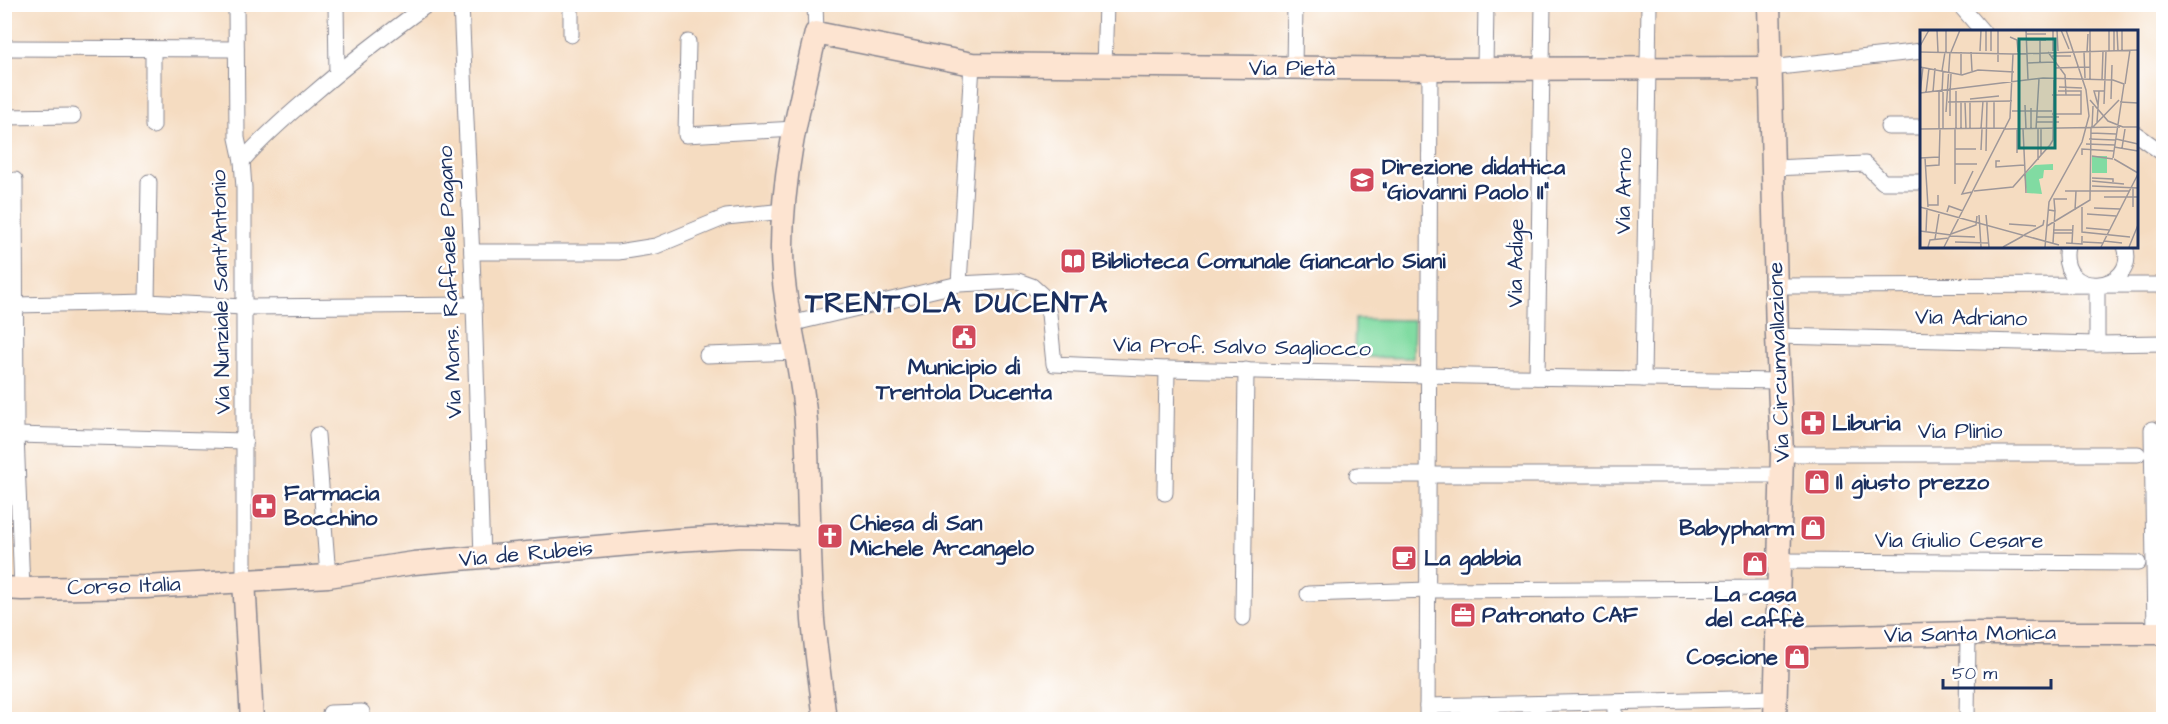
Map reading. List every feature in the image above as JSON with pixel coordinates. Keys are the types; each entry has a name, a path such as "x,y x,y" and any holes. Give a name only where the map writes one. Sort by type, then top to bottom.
{"street":[{"name":"Via Nunziale Sant'Antonio","path":"236,4 237,138 243,161 244,580"},
{"path":"336,4 337,73"},
{"path":"243,161 262,137 337,73 385,34 428,4"},
{"name":"Via Mons. Raffaele Pagano","path":"461,4 482,558"},
{"path":"571,34 572,4"},
{"path":"815,4 816,33 787,172 782,254 790,324 797,352 806,422 813,622 825,720"},
{"path":"1104,67 1106,4"},
{"path":"1294,68 1295,4"},
{"path":"1485,69 1486,4"},
{"name":"Via Adige","path":"1537,377 1542,4"},
{"name":"Via Arno","path":"1643,379 1649,4"},
{"name":"Via Circumvallazione","path":"1768,4 1782,464 1775,709"},
{"path":"1959,4 1981,30"},
{"name":"Via Pietà","path":"816,33 972,64 1430,69 1770,68"},
{"path":"688,42 686,135 795,129"},
{"path":"4,48 236,49"},
{"path":"153,49 153,126"},
{"path":"1770,68 1920,51"},
{"path":"790,324 959,284 972,64"},
{"path":"1430,69 1427,713 1615,702 1775,709"},
{"path":"4,117 73,116"},
{"path":"1888,127 1920,127"},
{"path":"2138,135 2163,154"},
{"path":"1773,168 1865,164 1883,182 1920,182"},
{"path":"13,588 16,435 15,180"},
{"path":"147,302 149,182"},
{"path":"472,252 618,252 656,246 726,217 784,212"},
{"path":"2066,248 2065,254 2071,273 2078,280 2097,286 2116,278 2122,270 2126,261 2125,248"},
{"name":"Via Prof. Salvo Sagliocco","path":"959,284 1018,281 1032,286 1042,294 1049,314 1054,364 1167,369 1779,381"},
{"path":"1777,286 2163,285"},
{"path":"2097,286 2097,344"},
{"path":"16,305 147,302 243,307 474,305"},
{"name":"Via Adriano","path":"1777,336 2097,344 2163,343"},
{"path":"707,355 797,352"},
{"path":"1165,493 1167,369"},
{"path":"1243,618 1246,370"},
{"path":"2152,429 2159,633"},
{"path":"16,435 245,441"},
{"path":"317,435 328,576"},
{"name":"Via Plinio","path":"1357,475 1429,475 2138,454"},
{"name":"Via de Rubeis","path":"244,580 328,576 414,563 676,540 742,536 809,538"},
{"name":"Via Giulio Cesare","path":"1780,561 2138,563"},
{"path":"244,580 252,720"},
{"name":"Corso Italia","path":"13,588 146,587 244,580"},
{"path":"1308,594 1428,590 1780,588"},
{"path":"1967,720 1968,633"},
{"name":"Via Santa Monica","path":"1777,638 1968,633 2159,633"},
{"path":"1615,702 1616,720"},
{"path":"330,720 330,713 362,712"}],"green space":[{"path":"1355,319 1414,320 1413,358 1354,357"}],"place":[{"name":"Direzione didattica \"Giovanni Paolo II\"","path":"1362,180"},
{"name":"Biblioteca Comunale Giancarlo Siani","path":"1073,261"},
{"name":"Municipio di Trentola Ducenta","path":"964,337"},
{"name":"Liburia","path":"1813,423"},
{"name":"Il giusto prezzo","path":"1817,482"},
{"name":"Farmacia Bocchino","path":"264,506"},
{"name":"Babypharm","path":"1813,528"},
{"name":"Chiesa di San Michele Arcangelo","path":"830,536"},
{"name":"La gabbia","path":"1404,558"},
{"name":"La casa del caffè","path":"1755,564"},
{"name":"Patronato CAF","path":"1463,615"},
{"name":"Coscione","path":"1797,657"}],"district":[{"name":"TRENTOLA DUCENTA","path":"957,303"}]}
